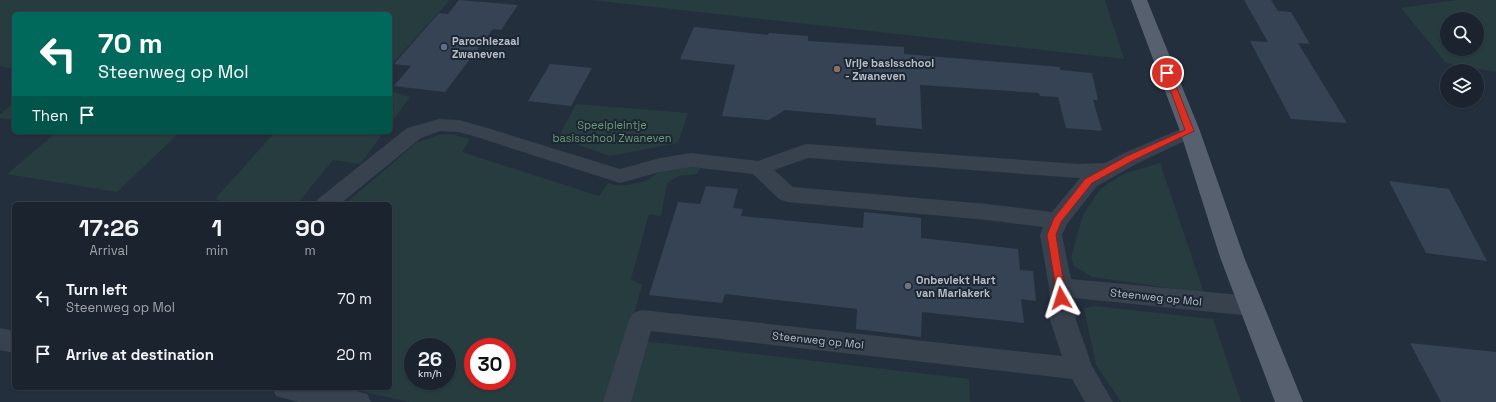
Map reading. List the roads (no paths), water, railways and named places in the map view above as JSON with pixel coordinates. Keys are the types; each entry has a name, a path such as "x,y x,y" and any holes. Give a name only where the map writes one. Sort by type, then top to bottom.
{"main road":[{"path":"1139,0 1190,131 1232,257 1288,402"}],"street":[{"path":"328,202 414,133 439,124 459,126 477,131 620,176 691,160 759,168 806,151 1078,171 1110,170"},
{"path":"1099,402 1080,369 1063,320 1060,287 1051,235 1057,221 1089,181 1130,158 1190,131"},
{"path":"759,168 787,194 988,212 1057,221"},
{"name":"Steenweg op Mol","path":"1060,287 1251,306"},
{"name":"Steenweg op Mol","path":"617,402 642,320 1080,369"},
{"path":"0,339 12,342"},
{"path":"296,390 358,402"}],"place":[{"name":"Parochiezaal Zwaneven","path":"444,47"},
{"name":"Vrije basisschool - Zwaneven","path":"837,69"},
{"name":"Onbevlekt Hart van Mariakerk","path":"908,286"}],"park label":[{"name":"Speelpleintje basisschool Zwaneven","path":"612,131"}]}
